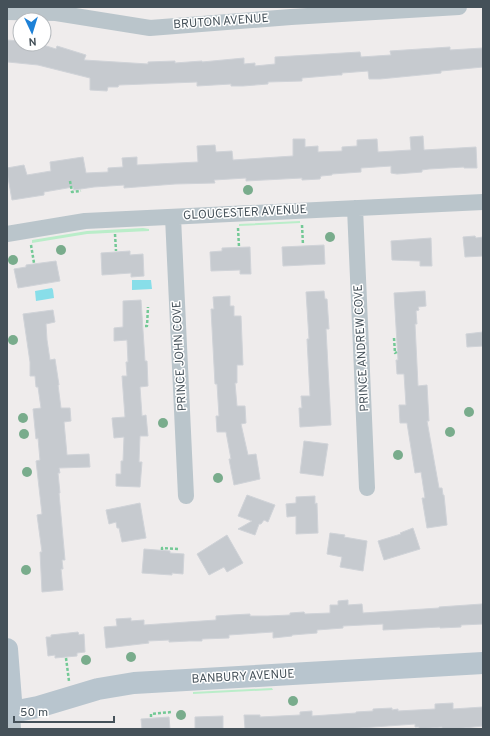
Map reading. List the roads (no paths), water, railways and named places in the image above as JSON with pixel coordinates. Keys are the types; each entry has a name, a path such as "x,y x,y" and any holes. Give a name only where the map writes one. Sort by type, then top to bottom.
{"street":[{"name":"BRUTON AVENUE","path":"7,12 57,10 150,28 291,12 459,7"},
{"name":"GLOUCESTER AVENUE","path":"7,234 85,221 483,202"},
{"name":"PRINCE ANDREW COVE","path":"355,208 368,488"},
{"name":"PRINCE JOHN COVE","path":"172,217 186,496"},
{"path":"7,649 10,718"},
{"name":"BANBURY AVENUE","path":"10,718 38,707 98,689 134,683 483,663"}],"water":[{"path":"132,280 151,280 152,289 132,290"},
{"path":"52,288 54,298 36,301 35,291"}]}
